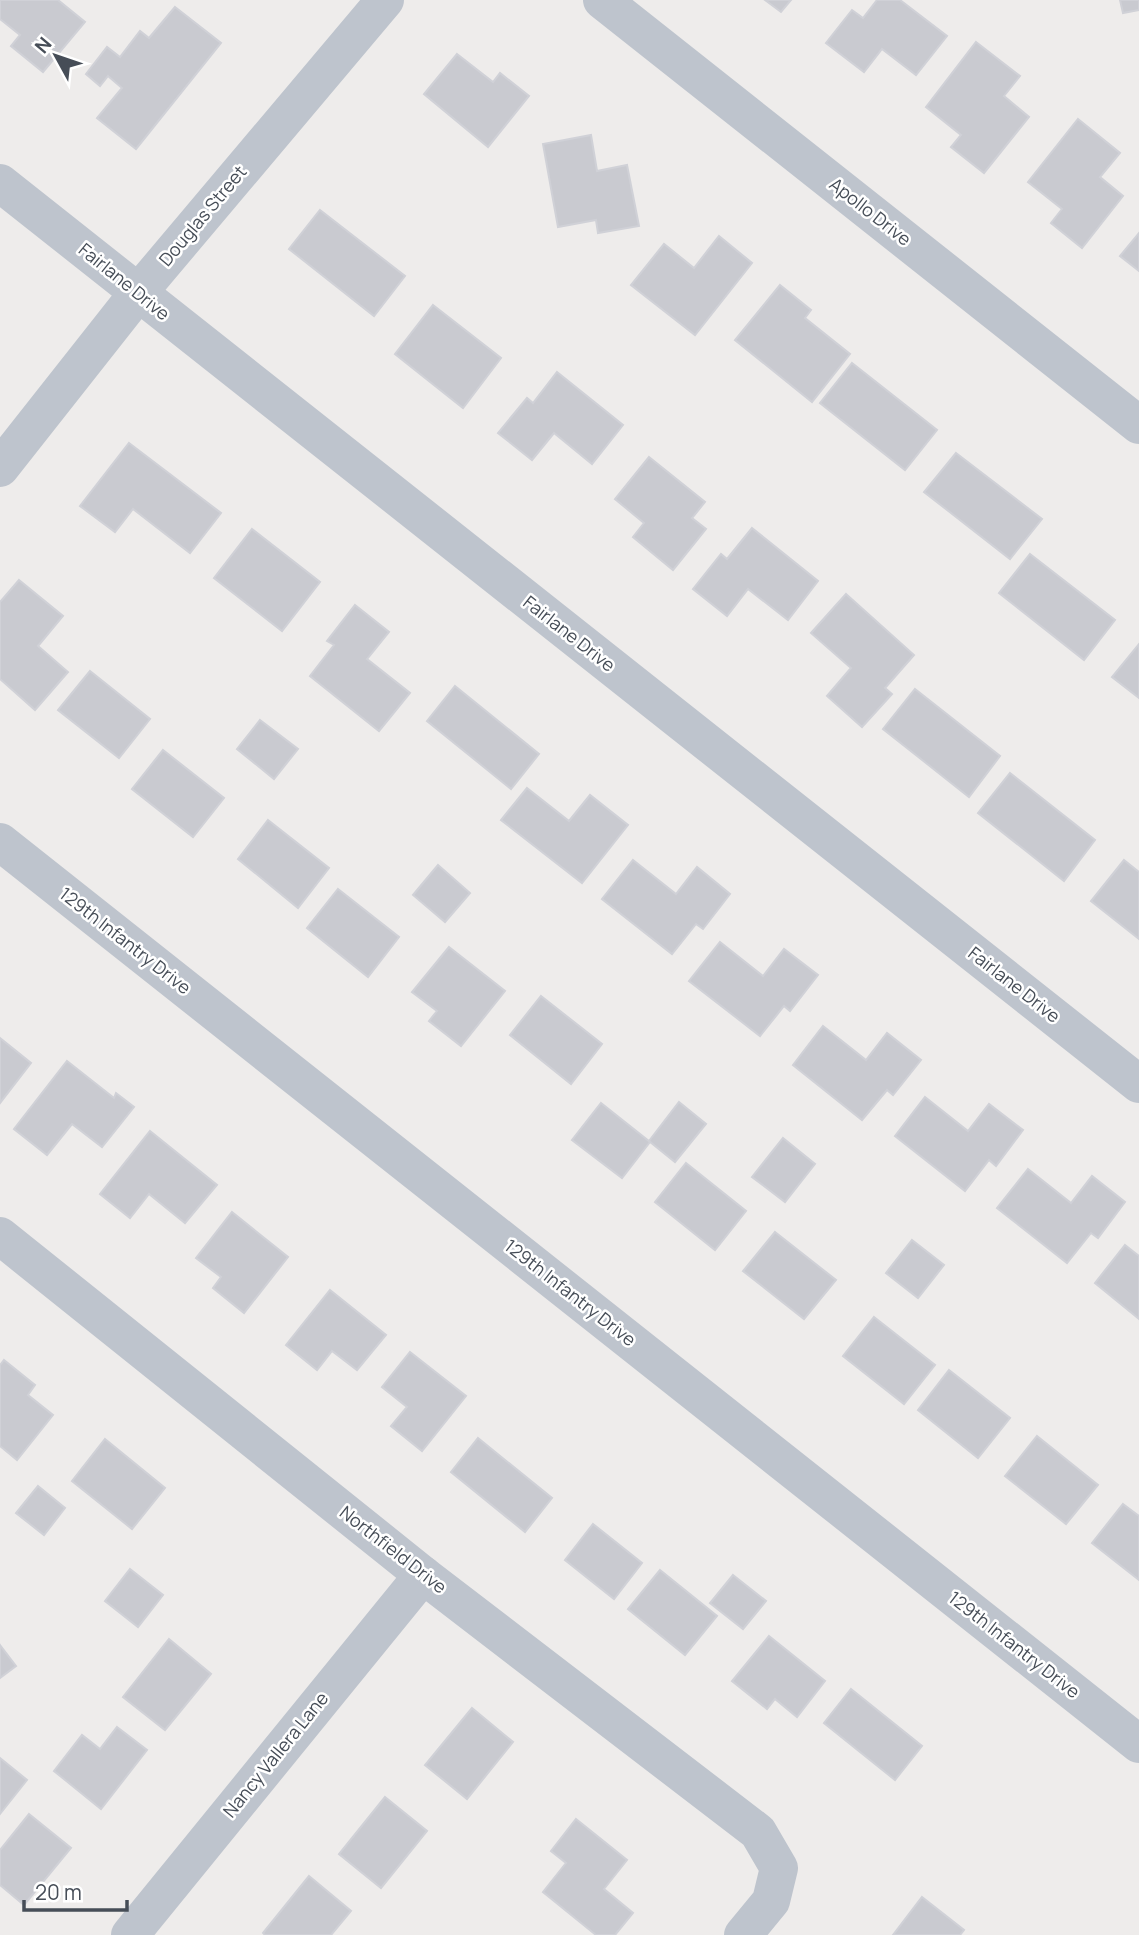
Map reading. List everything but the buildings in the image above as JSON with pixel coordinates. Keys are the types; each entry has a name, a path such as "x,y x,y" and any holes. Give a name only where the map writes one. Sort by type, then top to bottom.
{"street":[{"name":"Douglas Street","path":"0,468 138,293 384,0"},
{"name":"Apollo Drive","path":"602,0 1139,425"},
{"name":"Fairlane Drive","path":"0,183 1139,1084"},
{"name":"129th Infantry Drive","path":"0,842 1139,1744"},
{"name":"Northfield Drive","path":"0,1236 423,1574 758,1832 779,1868 771,1900 743,1935"},
{"name":"Nancy Vallera Lane","path":"130,1935 423,1574"}]}
